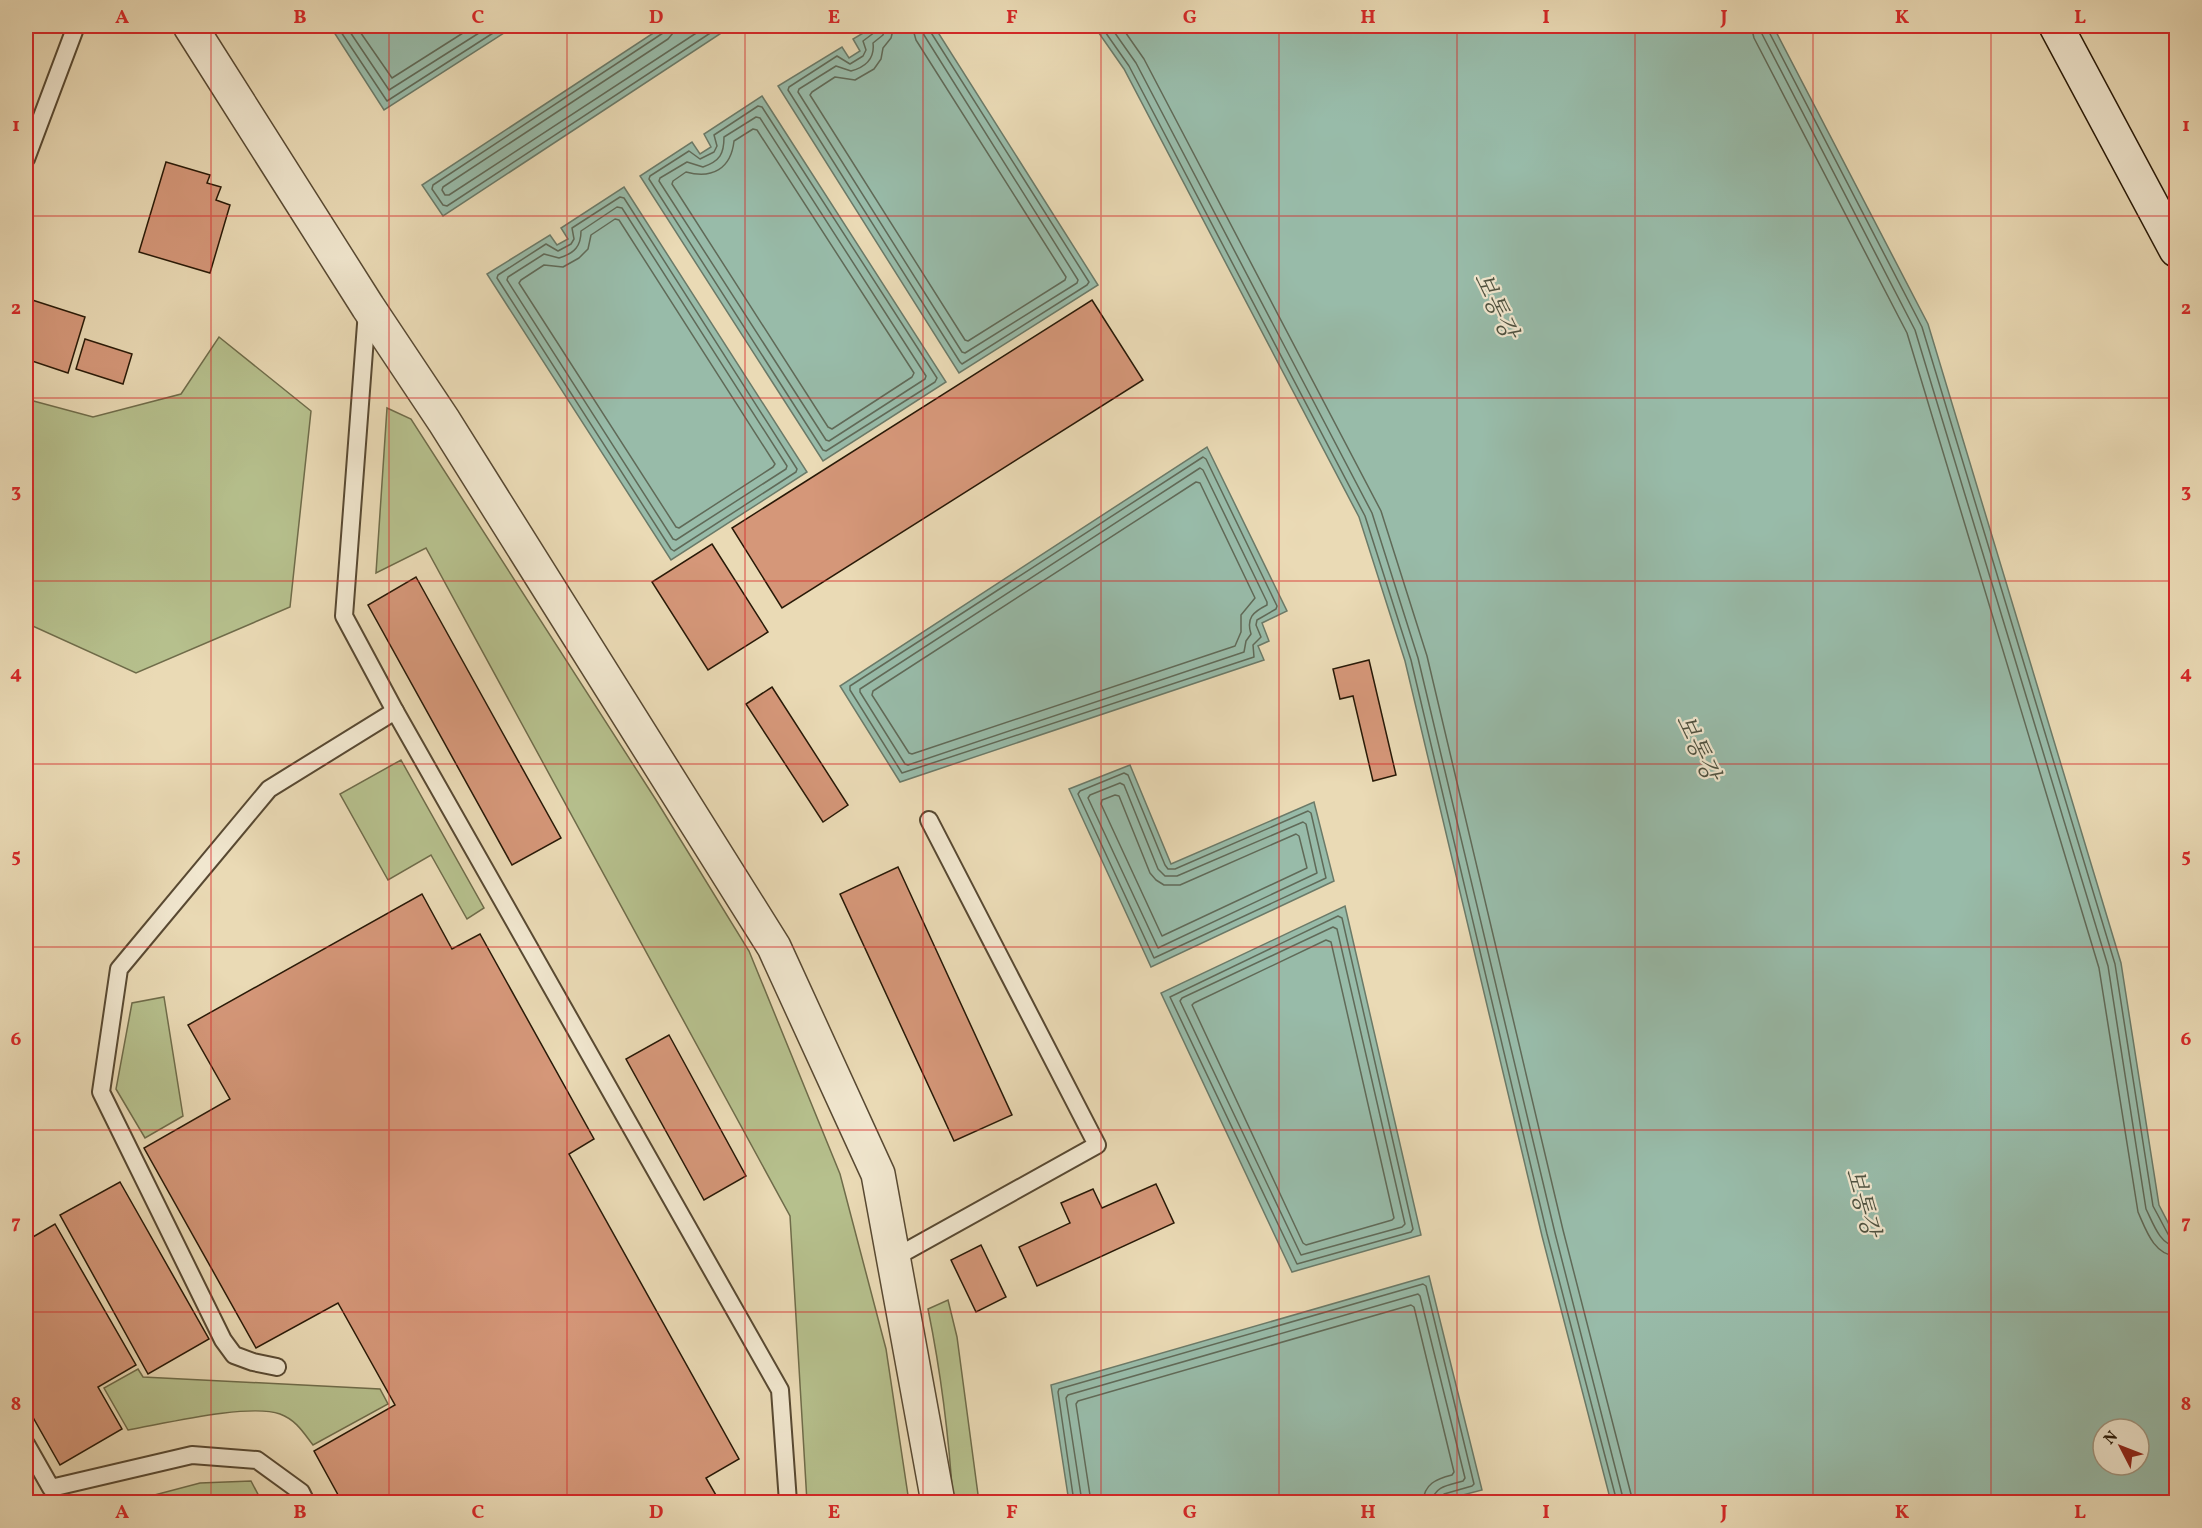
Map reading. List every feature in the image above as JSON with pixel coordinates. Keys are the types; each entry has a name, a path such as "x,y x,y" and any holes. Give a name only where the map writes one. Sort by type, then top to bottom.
{"street":[{"path":"190,26 368,307 444,421 774,947 878,1174 938,1503"},
{"path":"2056,26 2176,250"}],"lane":[{"path":"26,159 76,26"},
{"path":"368,307 344,616 395,711 780,1389 788,1503"},
{"path":"277,1367 234,1355 223,1340 101,1092 118,969 269,789 395,711"},
{"path":"894,1258 1097,1145 929,820"},
{"path":"26,1444 51,1488 192,1455 257,1460 301,1492 306,1503"}],"green space":[{"path":"219,337 311,411 290,607 136,673 26,623 26,399 93,417 181,394"},
{"path":"387,408 411,419 656,800 749,951 840,1174 886,1349 909,1502 807,1502 790,1216 426,548 376,573"},
{"path":"401,760 484,908 467,919 431,855 388,880 340,794"},
{"path":"164,997 183,1116 145,1138 116,1089 132,1003"},
{"path":"948,1300 957,1337 979,1502 953,1502 944,1405 928,1309"},
{"path":"138,1369 143,1377 380,1389 388,1404 313,1445 299,1427 290,1420 280,1414 266,1411 206,1416 128,1430 104,1388"},
{"path":"251,1481 262,1502 128,1502 200,1483"}],"water":[{"path":"330,26 515,26 384,110"},
{"path":"664,26 732,26 443,216 422,185"},
{"path":"875,26 934,26 1098,285 959,373 778,86 842,47 849,58 860,51 853,39"},
{"name":"보통강","path":"1094,26 1773,26 1928,324 2121,963 2159,1205 2176,1238 2176,1502 1611,1502 1542,1236 1405,661 1359,517 1124,69"},
{"path":"762,96 946,382 823,461 640,176 692,142 700,154 711,147 704,134"},
{"path":"624,187 807,472 671,560 487,274 550,235 557,245 568,239 561,228"},
{"path":"1207,447 1287,611 1262,623 1269,641 1258,646 1264,660 900,782 840,686"},
{"path":"1130,765 1171,864 1314,802 1334,881 1151,967 1069,789"},
{"path":"1345,906 1421,1235 1292,1272 1161,993"},
{"path":"1429,1276 1482,1490 1436,1502 1069,1502 1051,1385"}],"building":[{"path":"166,162 210,175 207,183 221,187 216,200 230,205 210,273 139,252"},
{"path":"26,298 85,317 68,373 26,359"},
{"path":"1092,300 1143,380 782,608 732,528"},
{"path":"85,339 132,354 123,384 76,369"},
{"path":"712,544 768,632 708,670 652,582"},
{"path":"416,577 561,838 512,865 368,605"},
{"path":"1369,660 1396,775 1373,781 1353,696 1340,699 1333,669"},
{"path":"772,687 848,805 823,822 746,704"},
{"path":"898,867 1012,1115 954,1141 840,894"},
{"path":"422,894 452,949 480,934 594,1139 569,1154 739,1459 706,1478 720,1502 342,1502 314,1451 395,1405 338,1303 256,1348 144,1148 230,1099 188,1025"},
{"path":"669,1035 746,1176 704,1200 626,1059"},
{"path":"120,1182 209,1339 148,1374 60,1215"},
{"path":"1156,1184 1174,1223 1037,1286 1019,1247 1070,1223 1061,1203 1093,1189 1102,1208"},
{"path":"55,1224 136,1365 98,1387 122,1429 60,1465 26,1405 26,1241"},
{"path":"981,1245 1006,1297 976,1312 951,1260"}]}
